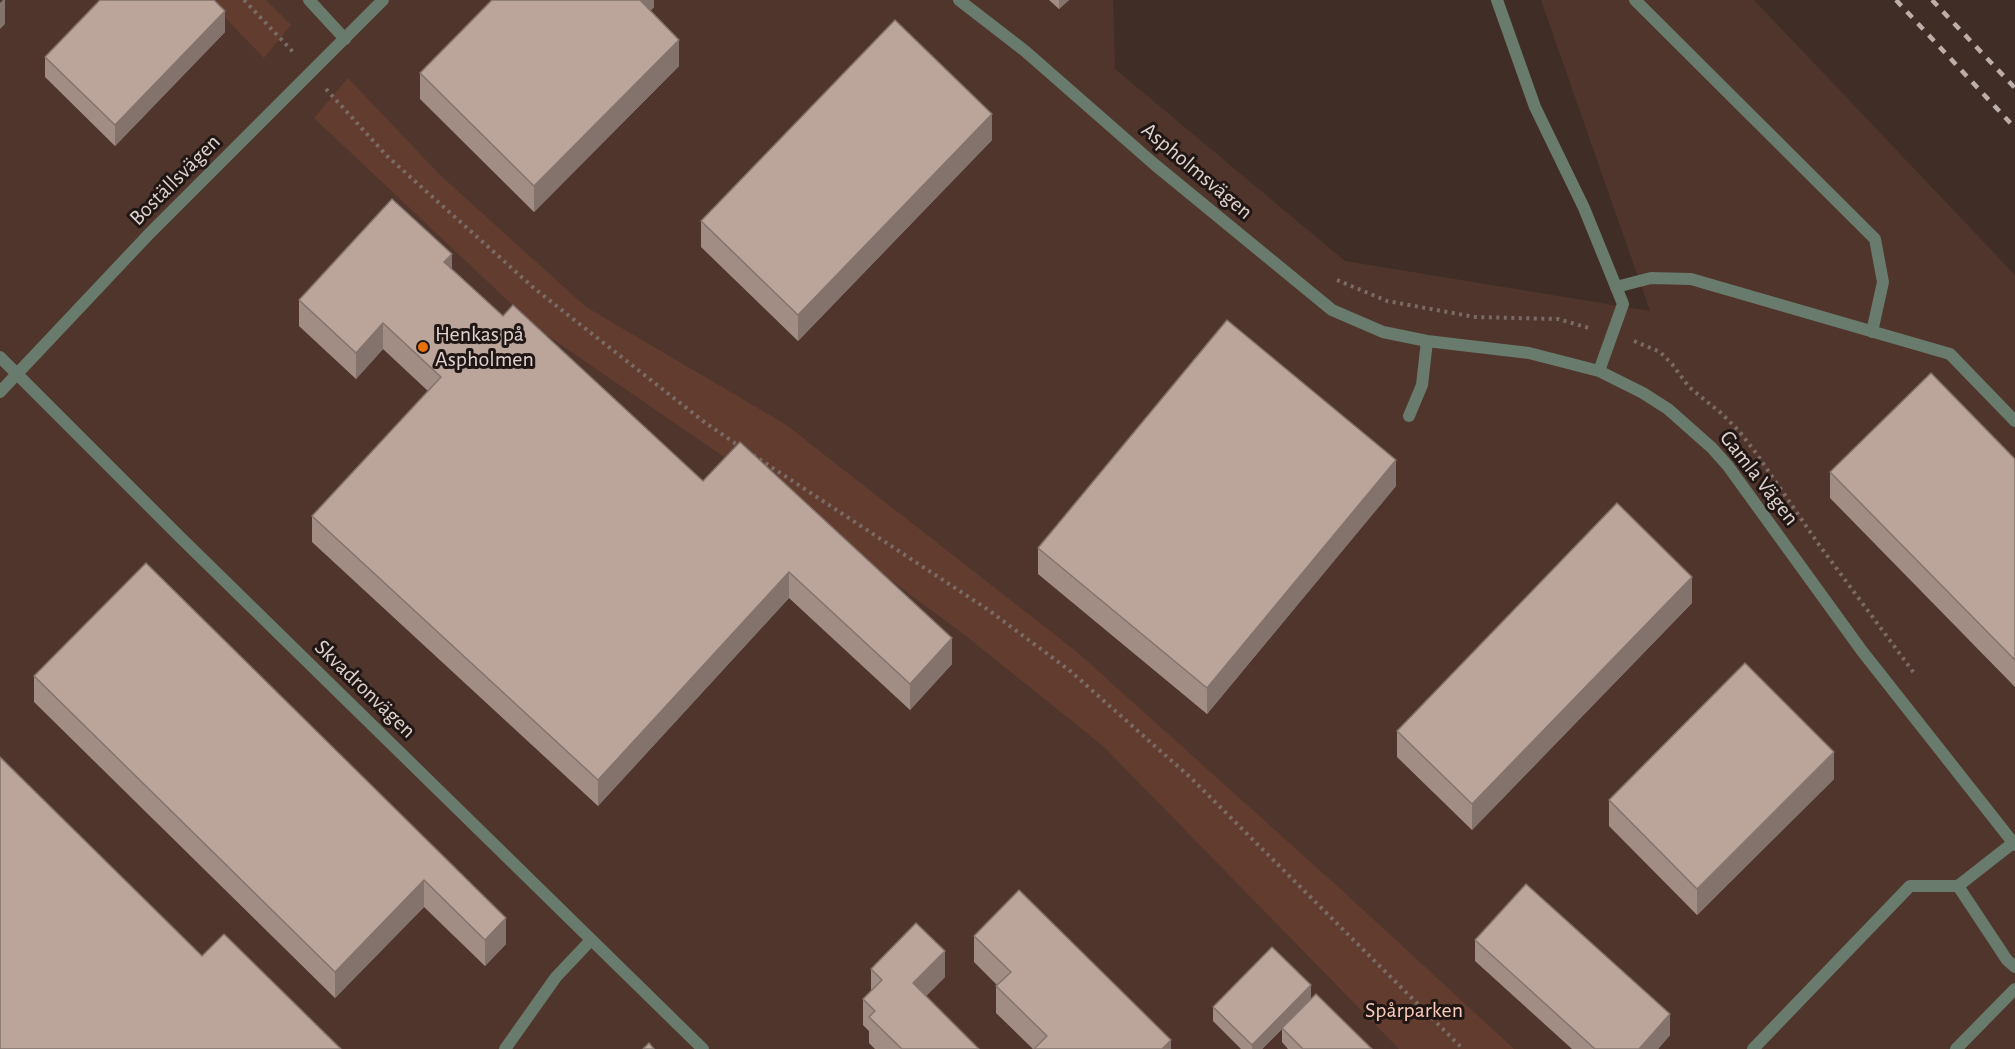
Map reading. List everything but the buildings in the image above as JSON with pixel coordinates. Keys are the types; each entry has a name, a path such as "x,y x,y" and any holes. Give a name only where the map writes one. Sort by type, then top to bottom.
{"street":[{"path":"309,0 345,39"},
{"name":"Boställsvägen","path":"0,392 150,234 383,0"},
{"name":"Aspholmsvägen","path":"959,0 1025,51 1154,164 1332,310 1383,332 1427,341 1529,353 1599,371"},
{"path":"1497,0 1535,107 1584,208 1623,304 1599,371"},
{"path":"1635,0 1875,239 1883,282 1872,332"},
{"path":"1616,287 1651,278 1691,279 1950,354 2015,421"},
{"path":"1409,416 1422,385 1427,341"},
{"name":"Skvadronvägen","path":"0,357 173,531 703,1049"},
{"name":"Gamla Vägen","path":"1599,371 1652,398 1712,448 1862,651 2014,844"},
{"path":"1754,1049 1910,886 1958,886 2014,844"},
{"path":"1958,886 2007,960 2015,967"},
{"path":"505,1049 556,977 591,940"},
{"path":"1956,1049 2015,989"}],"path":[{"path":"244,0 387,156 535,289 703,422 742,447"},
{"path":"1336,280 1387,301 1475,317 1509,320"},
{"path":"1689,387 1721,413 1756,453 1817,542 1915,675"},
{"path":"752,454 987,609 1069,670 1191,778 1463,1049"}],"shaded area":[{"path":"0,0 1113,0 1115,69 1345,261 1650,311 1541,0 1754,0 2015,275 2015,1049 0,1049"}],"green space":[{"path":"208,0 266,0 291,25 264,58"},
{"name":"Spårparken","path":"348,78 440,175 586,307 785,424 1077,652 1514,1049 1399,1049 1103,746 966,636 740,468 538,329 314,118"}],"railway":[{"path":"1896,0 2015,128"},
{"path":"1932,0 2015,88"}],"place":[{"name":"Henkas på Aspholmen","path":"423,347"}]}
